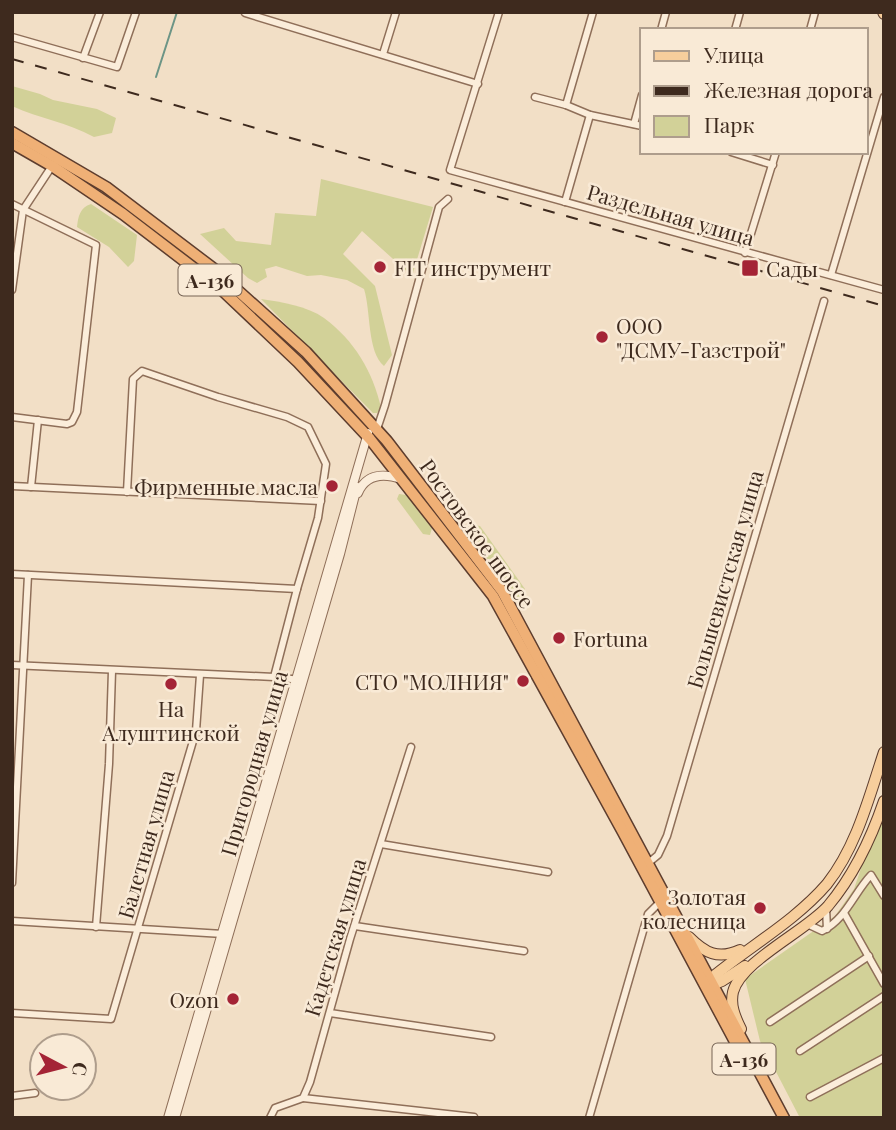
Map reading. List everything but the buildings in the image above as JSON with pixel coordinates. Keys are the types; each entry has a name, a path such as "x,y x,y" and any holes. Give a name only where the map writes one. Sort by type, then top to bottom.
{"highway":[{"name":"Ростовское шоссе","path":"12,132 106,187 214,269 306,352 373,430 502,591 645,865 660,902 698,976 776,1118"},
{"name":"Ростовское шоссе","path":"12,143 52,166 123,214 220,289 373,430 401,479 493,596 686,934 784,1118"}],"main road":[{"path":"712,985 714,975 811,901 827,883 844,859 855,836 884,752"},
{"path":"712,985 803,928 826,908 858,863 880,825 884,801"},
{"name":"А-136","path":"768,1090 733,1010 733,993 741,976 803,928"},
{"path":"686,934 705,951 717,956 738,952 760,940"},
{"name":"А-136","path":"698,976 712,985 712,1001"}],"street":[{"path":"83,58 100,12"},
{"path":"12,37 117,68 136,12"},
{"path":"383,54 396,12"},
{"path":"245,13 478,84 499,12"},
{"path":"566,105 593,12"},
{"name":"Раздельная улица","path":"478,84 450,170 884,290"},
{"path":"535,97 566,105 590,116 640,126"},
{"path":"868,151 884,97"},
{"path":"634,124 640,102"},
{"path":"565,202 590,116"},
{"path":"737,154 773,165"},
{"path":"745,253 776,154"},
{"path":"831,275 867,154"},
{"path":"12,290 23,210 52,166"},
{"name":"Пригородная улица","path":"175,1118 298,680 373,430 389,392 439,207 448,199"},
{"path":"12,204 96,245 77,412 72,422 12,417"},
{"name":"Большевистская улица","path":"645,865 658,855 667,836 824,301"},
{"name":"Пригородная улица","path":"127,492 133,379 142,371 287,417 308,427 326,464 321,501 274,677"},
{"path":"31,487 38,421"},
{"name":"Пригородная улица","path":"298,680 373,430"},
{"path":"352,505 361,484 367,480 382,475 401,479"},
{"path":"12,486 321,501"},
{"path":"12,574 297,589"},
{"path":"12,883 16,758 28,575"},
{"path":"12,665 298,680"},
{"path":"96,927 109,764 112,671"},
{"name":"Балетная улица","path":"12,1013 111,1019 196,731 200,675"},
{"name":"Кадетская улица","path":"303,1098 310,1083 355,926 411,747"},
{"path":"380,844 548,872"},
{"path":"803,928 821,931 827,929 844,913 869,876 873,877 884,896"},
{"path":"589,1118 648,914 660,902"},
{"path":"826,908 827,929"},
{"path":"844,913 884,984"},
{"path":"12,921 225,934"},
{"path":"355,926 524,951"},
{"name":"Пригородная улица","path":"168,1118 225,934"},
{"path":"771,1022 869,956"},
{"path":"800,1051 884,996"},
{"path":"330,1013 491,1037"},
{"path":"810,1097 884,1058"},
{"path":"270,1118 275,1108 303,1098 474,1117"}],"green space":[{"path":"12,86 53,100 97,109 116,118 112,133 94,137 12,106"},
{"path":"321,179 433,207 412,276 362,231 343,254 375,286 392,355 384,366 372,341 364,289 347,280 321,275 307,276 276,266 265,269 267,277 257,283 200,234 224,228 236,241 271,245 275,213 316,216"},
{"path":"91,204 137,235 134,261 128,267 109,247 77,227 82,210"},
{"path":"261,299 310,310 335,327 361,358 373,382 381,408 377,413 373,413"},
{"path":"399,494 406,495 432,528 430,535 423,534 397,499"},
{"path":"469,524 480,526 525,589 520,607 467,529"},
{"path":"884,800 884,1118 800,1118 760,1041 745,979 835,916 854,889"}],"waterway":[{"path":"156,77 177,12"}],"railway":[{"path":"12,59 884,306"}],"place":[{"name":"FIT инструмент","path":"380,267"},
{"name":"Сады","path":"750,268"},
{"name":"ООО \"ДСМУ-Газстрой\"","path":"602,337"},
{"name":"Фирменные масла","path":"332,486"},
{"name":"Fortuna","path":"559,638"},
{"name":"СТО \"МОЛНИЯ\"","path":"523,681"},
{"name":"На Алуштинской","path":"171,684"},
{"name":"Золотая колесница","path":"760,908"},
{"name":"Ozon","path":"233,999"}]}
